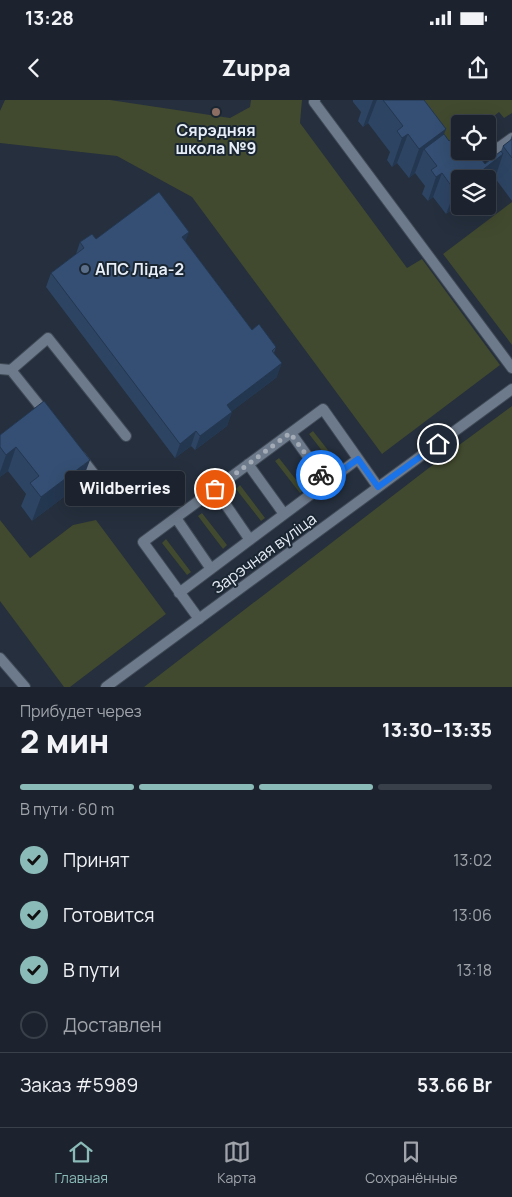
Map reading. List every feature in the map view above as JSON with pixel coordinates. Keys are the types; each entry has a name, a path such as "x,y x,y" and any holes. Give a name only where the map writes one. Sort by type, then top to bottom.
{"street":[{"path":"315,100 314,102 512,368"},
{"path":"496,150 512,138"},
{"path":"54,424 5,370 48,338 126,436"},
{"name":"Зарэчная вуліца","path":"106,687 512,389"},
{"path":"199,619 143,542 290,433 323,409 378,487"},
{"path":"290,433 326,482"},
{"path":"73,447 98,478"},
{"path":"180,593 358,459"},
{"path":"248,464 284,514"},
{"path":"215,489 250,540"},
{"path":"176,518 211,569"},
{"path":"0,658 25,687"}],"green space":[{"path":"5,100 110,100 230,118 250,107 251,100 302,100 300,123 407,268 422,259 500,365 382,454 192,197 117,156 0,143 0,111"},
{"path":"392,100 512,100 512,113 504,118 499,112 495,115 451,115 451,160"},
{"path":"451,160 483,160 470,170 461,170"},
{"path":"512,202 512,345 443,254"},
{"path":"512,406 512,687 144,687 447,454"},
{"path":"313,431 338,463 334,466 309,434"},
{"path":"279,458 304,490 300,493 275,461"},
{"path":"240,485 265,518 261,521 236,489"},
{"path":"202,513 227,545 223,549 198,516"},
{"path":"0,520 30,558 73,525 96,520 166,614 70,687 64,687 0,601"},
{"path":"166,539 191,572 187,575 162,543"}],"building":[{"path":"383,100 424,100 446,129 419,149 408,134 402,138 397,131 403,126"},
{"path":"444,134 449,141 451,140 451,160 482,160 485,164 490,160 495,160 483,170 451,170 451,185 442,173 436,177 431,170 437,166 424,149"},
{"path":"512,139 512,158 503,146"},
{"path":"501,151 503,154 496,159 496,155"},
{"path":"159,192 189,232 182,237 252,330 259,324 276,347 272,351 282,363 227,405 232,412 200,436 196,431 180,444 51,273 84,248 80,242 92,234 96,239"},
{"path":"44,401 90,460 41,497 30,483 39,476 16,447 6,455 0,447 0,435"}],"way so far":[{"path":"215,489 290,433 321,475"}],"place":[{"name":"Сярэдняя школа №9","path":"216,112"},
{"name":"АПС Ліда-2","path":"85,269"},
{"name":"Wildberries","path":"215,489"}],"route":[{"path":"321,475 326,482 358,459 378,487 438,444"}]}
